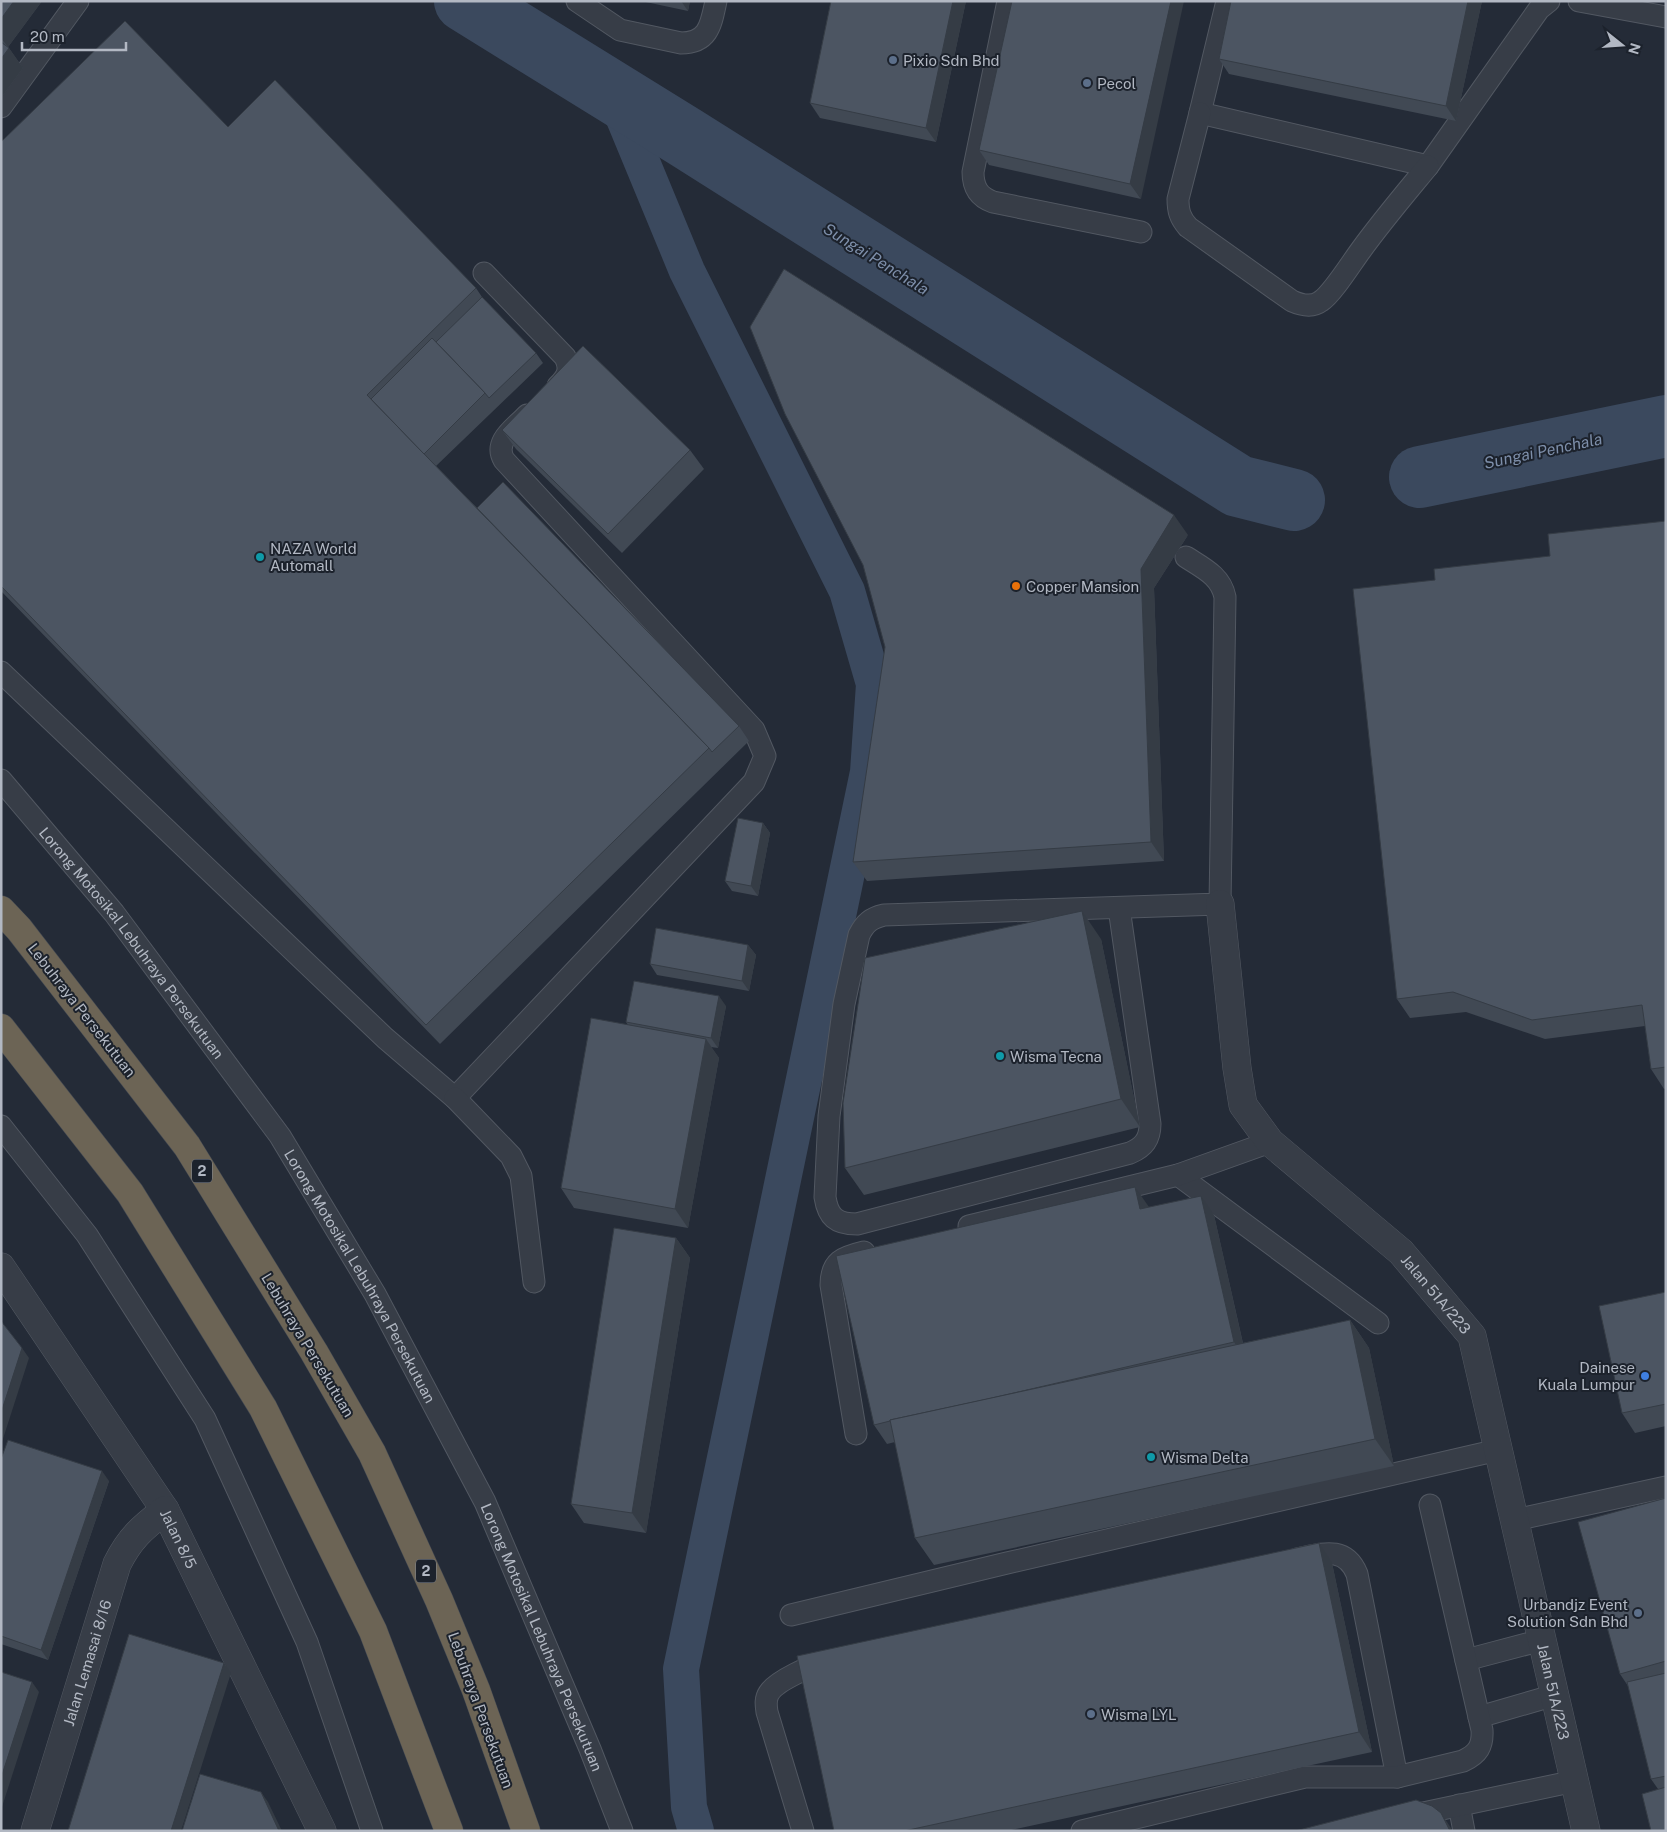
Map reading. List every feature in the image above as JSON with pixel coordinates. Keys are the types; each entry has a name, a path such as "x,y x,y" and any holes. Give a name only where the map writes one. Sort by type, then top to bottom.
{"highway":[{"name":"Lebuhraya Persekutuan","path":"1,910 19,929 187,1146 314,1352 372,1453 440,1600 476,1690 526,1831"},
{"path":"1,1028 130,1193 263,1408 373,1631 449,1831"}],"street":[{"name":"Jalan 51A/223","path":"1220,904 1243,1105 1270,1142 1401,1252 1472,1336 1586,1831"},
{"name":"Jalan 8/5","path":"1,1267 165,1510 322,1831"},
{"name":"Jalan Lemasai 8/16","path":"35,1831 117,1564 126,1546 139,1530 165,1510"}],"lane":[{"path":"1,106 78,1"},
{"path":"577,1 620,30 686,43 700,39 707,31 716,1"},
{"path":"1008,1 973,172 973,182 977,191 984,199 994,202 1141,232"},
{"path":"1227,1 1178,199 1178,210 1181,219 1188,227 1292,301 1301,305 1321,302 1328,295 1362,247 1428,166 1539,10 1550,1"},
{"path":"1579,1 1666,16"},
{"path":"1200,112 1428,166"},
{"path":"455,1098 754,782 764,756 754,730 504,460 500,453 500,444 504,438 565,379 569,372 569,364 565,357 484,273"},
{"path":"1118,908 1150,1124 1150,1134 1146,1142 1139,1149 1130,1153 857,1224 845,1224 834,1219 827,1209 825,1197 829,1116 844,1004 859,935 864,925 873,918 884,915 1220,904 1225,596 1224,587 1218,578 1186,557"},
{"path":"1,672 385,1038 455,1098 511,1156 521,1176 534,1282"},
{"name":"Lorong Motosikal Lebuhraya Persekutuan","path":"1,780 114,913 280,1136 375,1294 485,1502 590,1749 622,1831"},
{"path":"1,1126 87,1235 205,1419 307,1642 372,1831"},
{"path":"952,1230 1178,1175 1270,1142"},
{"path":"1178,1175 1378,1323"},
{"path":"856,1434 831,1286 831,1276 841,1260 887,1246"},
{"path":"791,1616 1007,1563 1498,1450"},
{"path":"1515,1520 1666,1487"},
{"path":"1082,1831 1306,1777 1396,1777 1463,1761 1472,1757 1479,1750 1483,1740 1430,1505"},
{"path":"1275,1564 1327,1554 1337,1554 1346,1557 1353,1565 1357,1574 1396,1777"},
{"path":"1466,1660 1542,1640"},
{"path":"803,1831 766,1712 765,1702 769,1692 776,1685 812,1665 841,1659"},
{"path":"1479,1717 1555,1695"},
{"path":"1387,1820 1575,1781"},
{"path":"1459,1805 1464,1831"}],"building":[{"path":"1,1 14,1 1,19"},
{"name":"Pixio Sdn Bhd","path":"831,1 953,1 926,128 810,103"},
{"name":"Pecol","path":"1012,1 1171,1 1130,184 979,150"},
{"path":"1231,1 1468,1 1446,106 1219,59"},
{"name":"NAZA World Automall","path":"125,21 228,127 275,80 476,288 367,395 709,748 426,1025 1,586 1,142"},
{"path":"1,42 9,48 1,59"},
{"name":"Copper Mansion","path":"784,269 1174,515 1141,569 1151,842 853,862 885,647 863,565 785,414 750,327"},
{"path":"482,297 536,353 489,398 436,342"},
{"path":"432,338 485,393 424,454 371,399"},
{"path":"583,346 690,450 608,534 502,430"},
{"path":"503,482 739,726 712,752 477,508"},
{"path":"1666,521 1666,1067 1651,1069 1642,1005 1532,1020 1453,992 1397,999 1353,589 1435,580 1434,569 1550,556 1548,534"},
{"path":"738,818 763,823 751,886 725,881"},
{"name":"Wisma Tecna","path":"1082,911 1121,1099 845,1168 843,1103 865,958"},
{"path":"656,928 748,945 742,981 650,964"},
{"path":"634,981 719,996 711,1038 626,1022"},
{"path":"591,1018 706,1039 675,1209 561,1188"},
{"path":"1135,1187 1140,1209 1201,1196 1234,1342 874,1425 836,1256"},
{"path":"614,1228 676,1238 632,1513 571,1504"},
{"name":"Dainese Kuala Lumpur","path":"1666,1292 1666,1404 1622,1413 1599,1306"},
{"name":"Wisma Delta","path":"1350,1320 1375,1439 915,1538 890,1420"},
{"path":"1,1321 22,1348 1,1413"},
{"path":"8,1440 102,1471 41,1650 1,1636 1,1459"},
{"name":"Urbandjz Event Solution Sdn Bhd","path":"1666,1498 1666,1661 1620,1674 1578,1522"},
{"name":"Wisma LYL","path":"1319,1543 1359,1732 904,1831 834,1831 797,1656"},
{"path":"129,1634 224,1663 171,1831 68,1831"},
{"path":"1,1672 32,1682 1,1778"},
{"path":"1666,1673 1666,1776 1651,1779 1627,1682"},
{"path":"200,1774 261,1792 279,1831 182,1831"},
{"path":"1666,1787 1666,1831 1651,1831 1642,1794"},
{"path":"1416,1800 1432,1806 1441,1813 1450,1831 1295,1831"}],"waterway":[{"name":"Sungai Penchala","path":"465,1 685,137 1238,486 1294,500"},
{"path":"613,92 687,271 847,591 874,684 868,772 681,1669 689,1807 696,1831"},
{"name":"Sungai Penchala","path":"1420,477 1666,426"}],"place":[{"name":"Pixio Sdn Bhd","path":"893,60"},
{"name":"Pecol","path":"1087,83"},
{"name":"NAZA World Automall","path":"260,557"},
{"name":"Copper Mansion","path":"1016,586"},
{"name":"Wisma Tecna","path":"1000,1056"},
{"name":"Dainese Kuala Lumpur","path":"1645,1376"},
{"name":"Wisma Delta","path":"1151,1457"},
{"name":"Urbandjz Event Solution Sdn Bhd","path":"1638,1613"},
{"name":"Wisma LYL","path":"1091,1714"}]}
